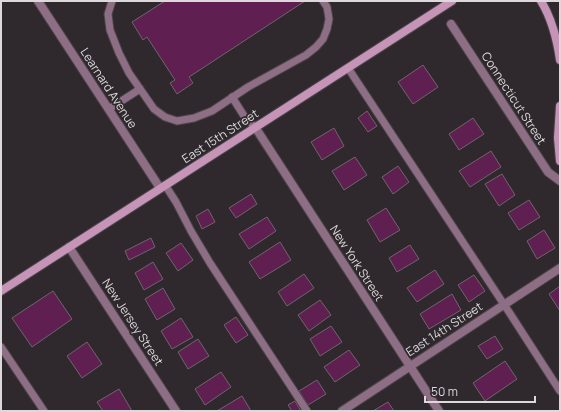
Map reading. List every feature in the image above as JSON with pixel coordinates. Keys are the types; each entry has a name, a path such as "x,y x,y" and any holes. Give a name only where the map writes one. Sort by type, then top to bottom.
{"main road":[{"name":"East 15th Street","path":"1,291 452,1"},
{"path":"541,1 552,22 560,60"},
{"path":"560,106 558,138 560,161"}],"street":[{"name":"Learnard Avenue","path":"38,1 162,187"},
{"name":"Connecticut Street","path":"451,24 548,172 560,181"},
{"name":"New York Street","path":"255,128 440,411"},
{"name":"New Jersey Street","path":"69,247 176,411"},
{"name":"East 14th Street","path":"342,411 560,268"}],"lane":[{"path":"112,1 108,14 110,30 129,73 154,109 165,117 178,121 194,118 212,111 264,77 306,55 316,48 328,29 329,19 327,7 323,1"},
{"path":"348,68 560,391"},
{"path":"109,109 140,89"},
{"path":"232,97 246,119 255,128"},
{"path":"162,187 176,202 210,263 307,411"},
{"path":"1,347 44,411"}],"building":[{"path":"165,1 305,1 189,77 193,83 177,94 170,83 175,80 147,37 143,40 132,22"},
{"path":"423,65 438,87 413,104 398,82"},
{"path":"367,111 377,126 368,132 358,118"},
{"path":"473,118 484,134 459,150 449,134"},
{"path":"334,128 344,146 322,160 311,142"},
{"path":"491,151 501,167 470,187 459,171"},
{"path":"355,157 367,175 344,190 332,171"},
{"path":"398,166 409,182 393,194 382,177"},
{"path":"502,174 515,195 499,206 485,184"},
{"path":"251,194 257,204 236,218 229,208"},
{"path":"529,200 540,217 519,230 508,213"},
{"path":"386,208 400,230 380,242 367,220"},
{"path":"208,209 215,222 202,229 196,216"},
{"path":"267,217 276,231 249,249 239,234"},
{"path":"544,230 555,248 537,259 527,241"},
{"path":"151,238 155,247 129,260 125,251"},
{"path":"280,242 291,260 260,279 249,262"},
{"path":"181,243 193,260 178,271 166,253"},
{"path":"410,245 419,259 397,272 389,258"},
{"path":"153,262 163,279 144,290 135,273"},
{"path":"435,270 444,284 417,302 407,288"},
{"path":"304,274 314,288 287,306 278,292"},
{"path":"474,275 485,291 469,302 458,285"},
{"path":"560,286 560,311 549,294"},
{"path":"163,288 175,309 157,320 145,299"},
{"path":"53,291 72,319 32,347 12,318"},
{"path":"452,294 461,310 429,329 420,314"},
{"path":"320,300 331,315 309,331 298,315"},
{"path":"236,317 248,335 236,343 224,325"},
{"path":"181,318 193,337 172,349 161,331"},
{"path":"331,326 342,342 320,356 310,339"},
{"path":"495,336 503,349 487,359 478,346"},
{"path":"198,339 209,356 188,369 178,352"},
{"path":"87,342 102,364 82,378 67,356"},
{"path":"349,350 360,365 335,382 324,367"},
{"path":"505,361 517,379 485,401 473,383"},
{"path":"221,372 231,387 205,405 195,389"},
{"path":"317,380 326,394 308,405 299,391"},
{"path":"119,389 132,411 103,411 97,402"},
{"path":"242,396 251,411 217,411"},
{"path":"295,401 301,411 292,411 288,405"},
{"path":"388,402 394,411 373,411"}]}
